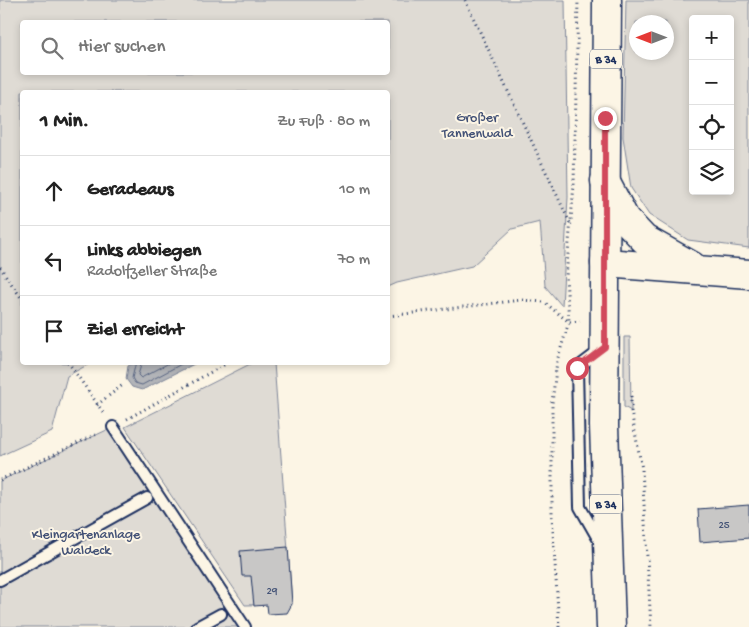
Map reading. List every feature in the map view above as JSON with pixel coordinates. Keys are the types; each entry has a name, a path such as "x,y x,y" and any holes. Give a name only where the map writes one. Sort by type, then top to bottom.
{"main road":[{"name":"B 34","path":"607,0 605,347 611,627"},
{"path":"605,181 625,219 644,239 698,269"},
{"path":"605,263 749,274"}],"lane":[{"path":"113,427 245,627"},
{"path":"0,580 147,498"},
{"path":"197,627 221,614"}],"path":[{"path":"466,0 571,226"},
{"path":"559,627 552,516 552,403 557,361 569,322 566,277 571,226 578,0"},
{"path":"0,267 20,296"},
{"path":"390,316 521,300 544,302 569,322 605,320"},
{"path":"70,365 113,427"},
{"path":"0,480 113,427 224,365"},
{"path":"631,383 631,411 642,469 652,627"},
{"path":"97,404 124,384"}],"green space":[{"name":"Großer Tannenwald","path":"0,0 565,0 568,197 562,306 545,286 540,222 512,229 472,266 390,286 390,90 20,90 20,365 87,365 67,376 52,432 0,456"},
{"path":"626,0 749,0 749,248 688,240 649,215 631,188 623,137"},
{"path":"624,337 630,337 631,411 624,407"},
{"path":"248,365 274,365 292,604 245,605 125,427"},
{"name":"Kleingartenanlage Waldeck","path":"113,427 245,627 0,627 0,481"}],"water":[{"path":"192,365 142,390 132,387 126,379 128,366"}],"building":[{"path":"749,505 749,538 700,542 698,509"},
{"path":"288,547 292,604 287,613 268,614 267,605 254,606 251,576 242,576 240,551"}],"route":[{"path":"577,368 605,347 605,118"}]}
